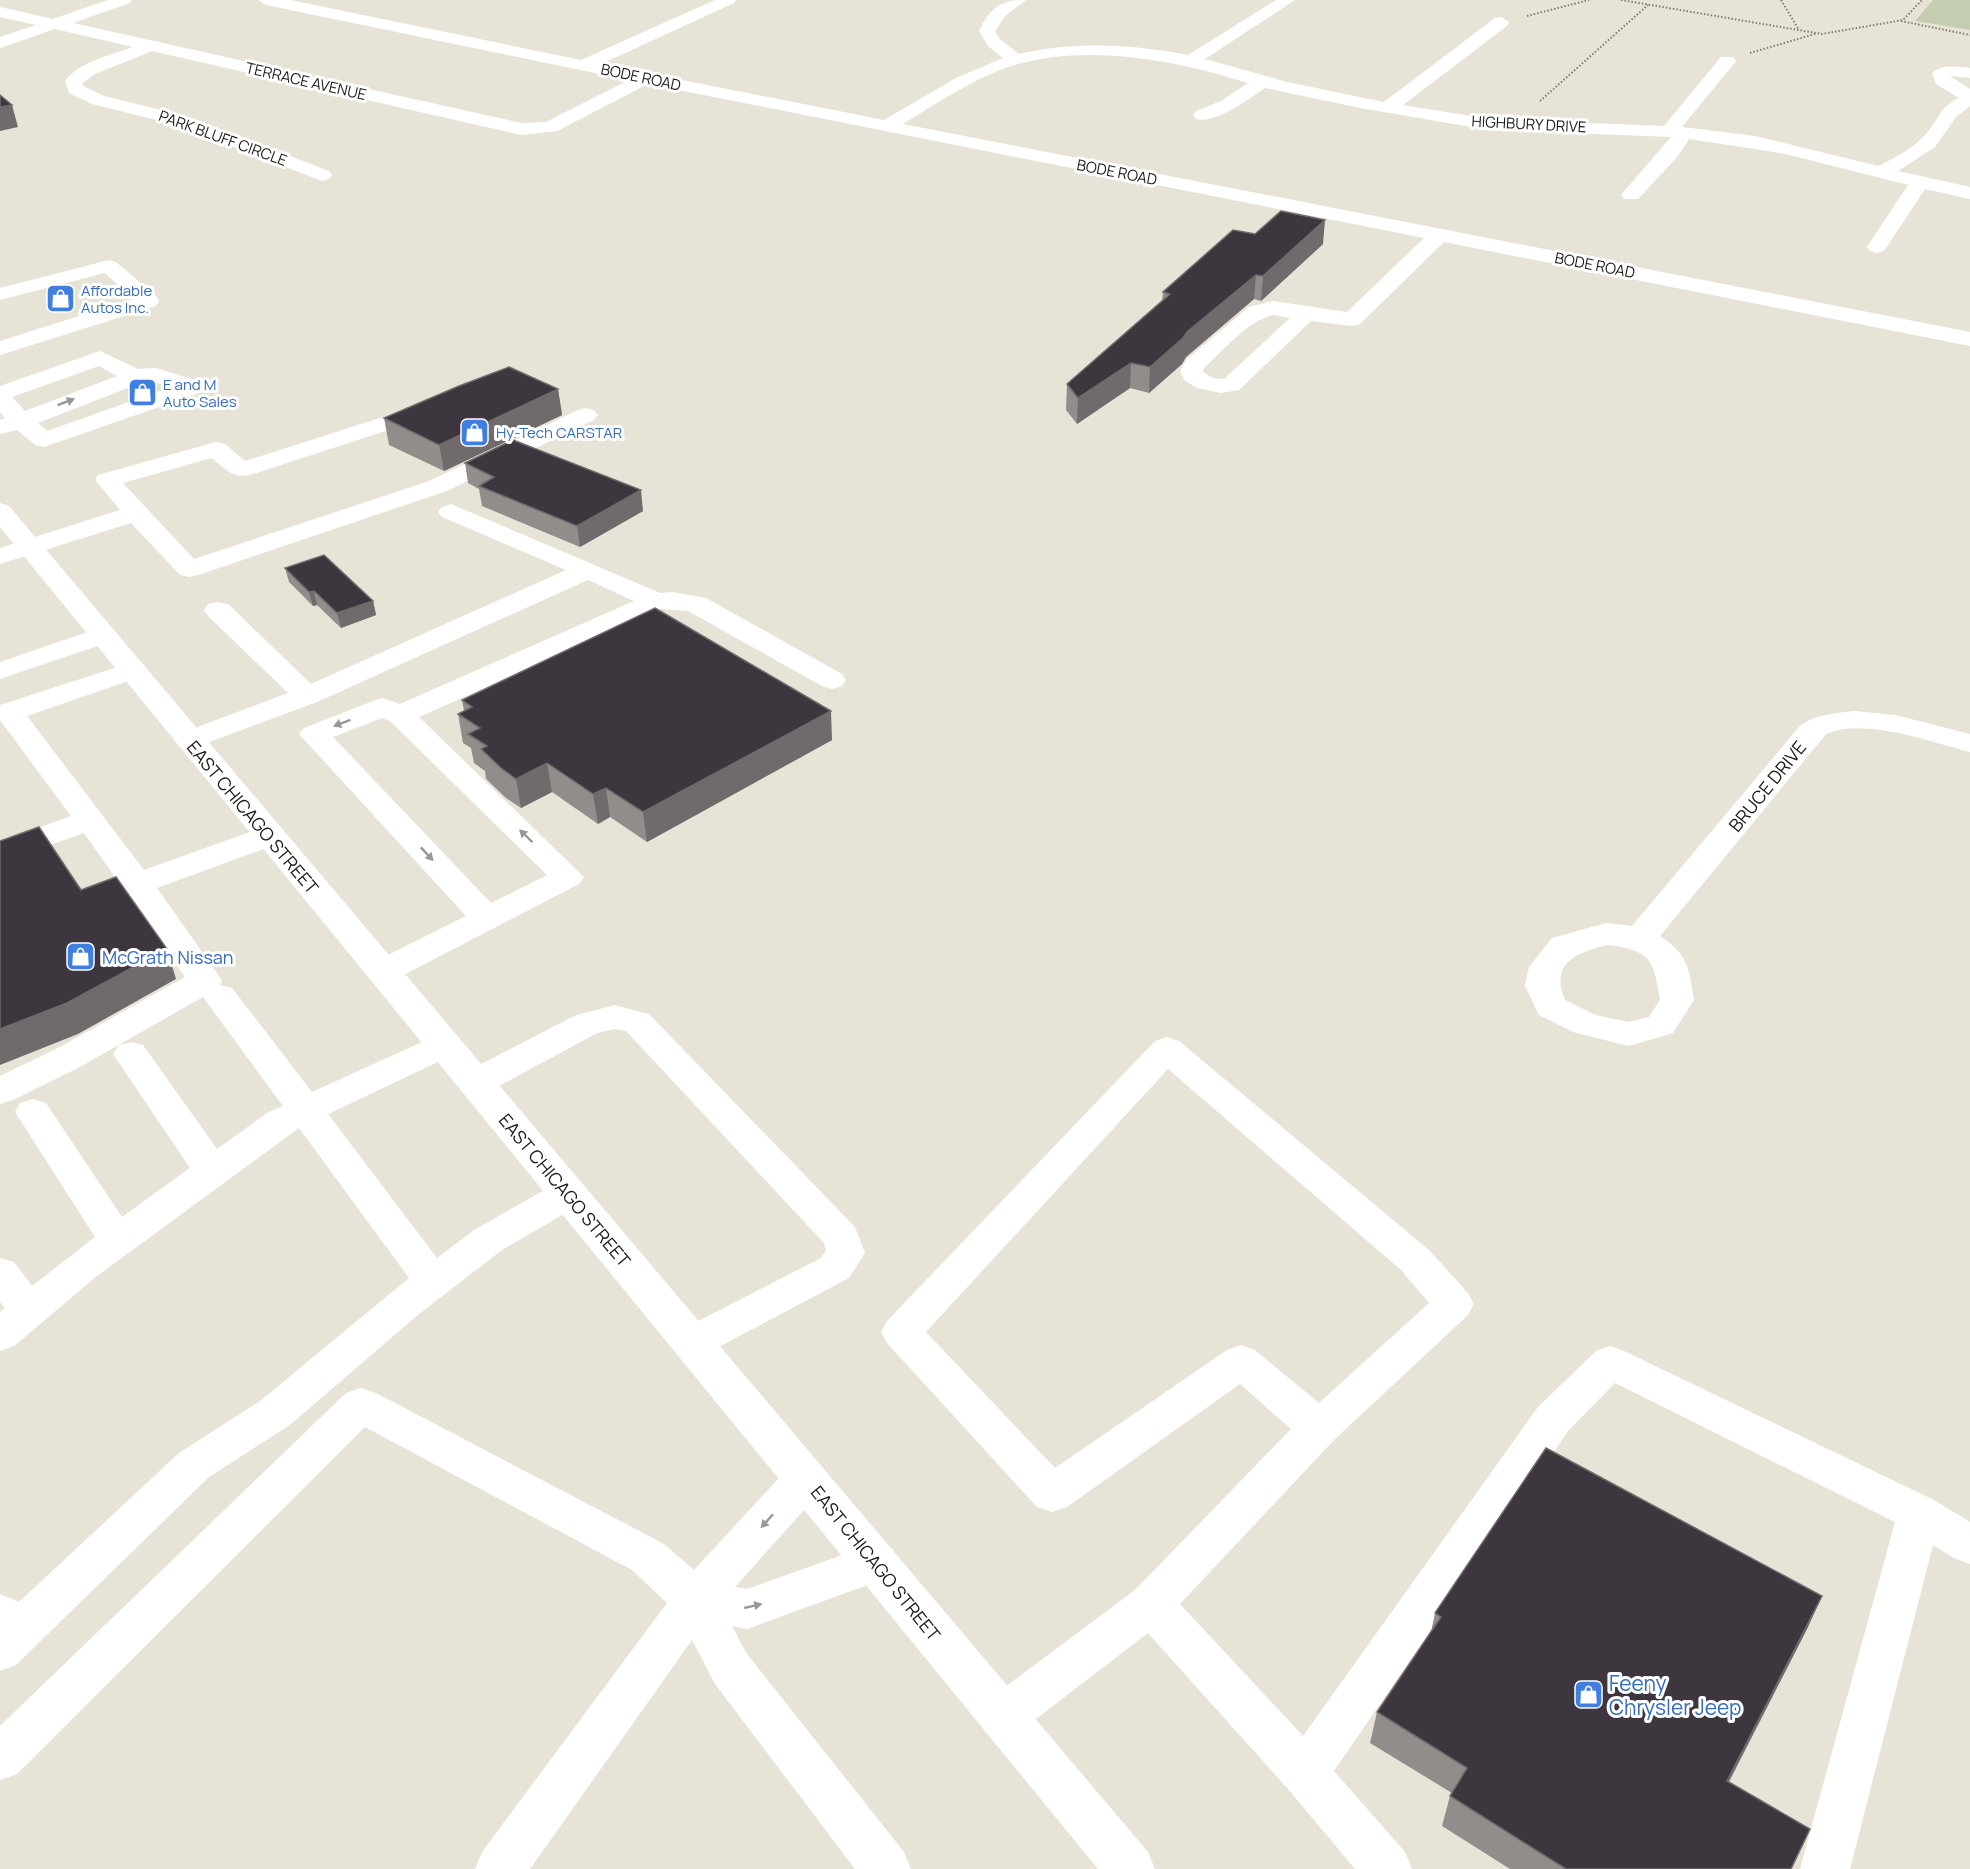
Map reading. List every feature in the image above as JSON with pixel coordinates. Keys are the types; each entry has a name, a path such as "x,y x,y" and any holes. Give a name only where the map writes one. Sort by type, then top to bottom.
{"street":[{"path":"0,44 124,0"},
{"name":"BODE ROAD","path":"266,0 887,126 1970,339"},
{"path":"585,65 728,0"},
{"path":"1015,58 994,42 987,31 992,19 1001,10 1018,0"},
{"path":"1191,60 1287,0"},
{"name":"TERRACE AVENUE","path":"0,12 509,127 538,129 558,124 646,78"},
{"path":"1389,107 1501,22"},
{"name":"PARK BLUFF CIRCLE","path":"150,46 89,70 77,78 73,87 84,96 183,121 322,175"},
{"name":"HIGHBURY DRIVE","path":"887,126 971,76 1015,58 1045,54 1111,53 1191,60 1263,81 1459,120 1527,127 1677,131 1777,146 1919,183 1970,192"},
{"path":"1631,195 1671,152 1677,131 1727,62"},
{"path":"1879,172 1930,142 1953,108 1970,99 1942,80 1941,74 1948,71 1970,73"},
{"path":"1202,115 1227,105 1263,81"},
{"path":"1877,247 1919,183"},
{"path":"1306,314 1232,386 1210,384 1192,375 1191,371 1196,364 1251,314 1273,308 1352,319 1440,234"},
{"path":"0,294 109,266 148,301 0,348"},
{"path":"8,314 32,338"},
{"path":"10,424 135,376 154,374 194,387 44,440 10,424 0,396 100,358 135,376"},
{"path":"445,404 241,470 216,449 107,480 189,569 438,486 586,415 555,401"},
{"name":"EAST CHICAGO STREET","path":"0,511 15,551 102,635 133,670 1130,1869"},
{"path":"451,512 657,601"},
{"path":"15,551 136,513"},
{"path":"189,740 307,696 588,570"},
{"path":"488,919 314,734 391,711 657,601 672,600 696,604 832,680"},
{"path":"218,610 307,696"},
{"path":"0,671 102,635"},
{"path":"0,1091 68,1059 205,981 138,884 90,820 4,715 133,670"},
{"path":"346,679 391,711 568,877 382,972"},
{"name":"BRUCE DRIVE","path":"1640,938 1796,748 1817,727 1849,720 1886,723 1970,743"},
{"path":"0,853 90,820"},
{"path":"138,884 269,836"},
{"path":"220,996 433,1281"},
{"path":"475,1083 586,1024 614,1017 637,1022 841,1237 846,1253 835,1268 693,1342"},
{"path":"0,1335 117,1240 280,1122 445,1045"},
{"path":"1002,1717 1151,1604 1319,1428 1454,1304 1415,1260 1167,1049 901,1332 1052,1494 1240,1361 1319,1428"},
{"path":"131,1054 212,1171"},
{"path":"33,1112 117,1240"},
{"path":"8,1631 194,1465 275,1413 433,1281 488,1240 568,1194"},
{"path":"0,1273 29,1310"},
{"path":"1305,1773 1548,1426 1610,1362 1919,1513 1970,1545"},
{"path":"0,1758 361,1405 648,1557 695,1600 731,1669 886,1869"},
{"path":"500,1869 695,1600 806,1478"},
{"path":"1825,1869 1919,1513"},
{"path":"695,1600 747,1609 876,1562"},
{"path":"1151,1604 1305,1773 1387,1869"}],"path":[{"path":"1526,17 1589,0"},
{"path":"1621,0 1818,33 1842,32 1874,23 1901,21 1970,35"},
{"path":"1780,0 1800,30"},
{"path":"1901,21 1922,0"},
{"path":"1539,102 1648,5"},
{"path":"1747,54 1818,33"}],"green space":[{"path":"1933,0 1970,0 1970,30 1915,21"}],"building":[{"path":"0,95 12,105 0,107"},
{"path":"1281,211 1325,220 1263,276 1256,275 1187,332 1150,367 1131,363 1078,398 1067,384 1170,294 1163,292 1233,230 1255,234"},
{"path":"509,367 558,389 439,445 384,418 459,386"},
{"path":"513,440 641,490 577,526 479,486 494,477 465,463"},
{"path":"324,555 373,601 337,613 314,591 309,592 285,568"},
{"path":"655,608 831,711 643,812 606,788 593,794 547,763 516,779 481,749 487,746 468,734 480,728 458,714 472,707 462,700"},
{"name":"McGrath Nissan","path":"39,827 81,890 116,877 167,949 67,1003 0,1029 0,841"},
{"name":"Feeny Chrysler Jeep","path":"1546,1448 1822,1596 1727,1781 1810,1829 1791,1869 1566,1869 1450,1796 1467,1768 1377,1712 1441,1617 1435,1613"}],"place":[{"name":"Affordable Autos Inc.","path":"60,299"},
{"name":"E and M Auto Sales","path":"142,393"},
{"name":"Hy-Tech CARSTAR","path":"475,432"},
{"name":"McGrath Nissan","path":"81,957"},
{"name":"Feeny Chrysler Jeep","path":"1588,1695"}]}
